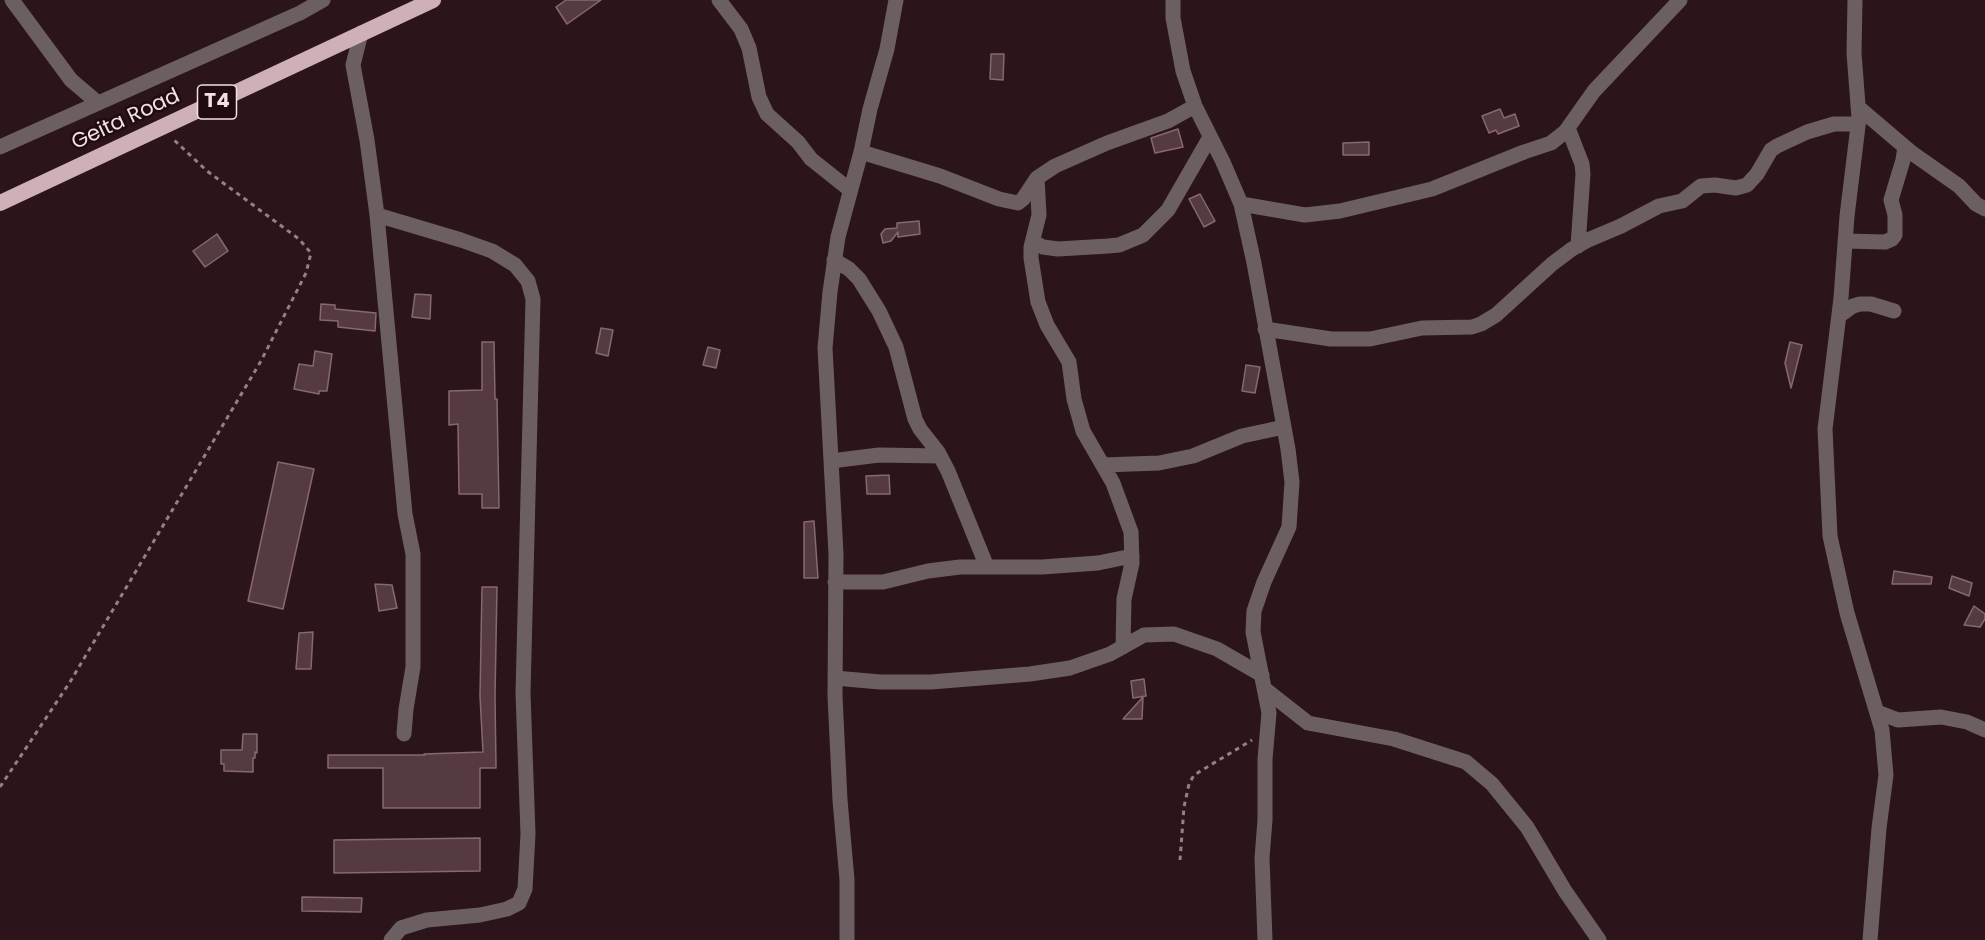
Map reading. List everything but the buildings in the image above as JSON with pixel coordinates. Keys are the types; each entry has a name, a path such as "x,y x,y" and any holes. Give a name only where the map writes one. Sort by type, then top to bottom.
{"highway":[{"name":"Geita Road","path":"0,203 433,0"}],"street":[{"path":"0,147 300,13 324,0"},
{"path":"719,0 741,29 749,48 759,97 767,114 798,142 811,159 850,190"},
{"path":"847,940 847,880 840,800 835,678 836,554 825,348 838,237 887,49 896,0"},
{"path":"1173,0 1173,18 1183,70 1195,106 1241,204 1254,263 1292,482 1289,526 1254,611 1253,632 1269,714 1265,759 1265,820 1262,858 1265,940"},
{"path":"1241,204 1305,216 1340,211 1432,189 1551,143 1568,128 1594,91 1680,0"},
{"path":"1856,0 1854,53 1858,124 1825,429 1830,536 1847,613 1882,730 1886,774 1870,940"},
{"path":"18,4 71,80 98,103"},
{"path":"361,33 353,65 367,140 377,215 405,514 414,554 414,667 404,734"},
{"path":"861,152 940,176 999,199 1018,203 1037,178 1055,166 1107,143 1168,121 1195,106"},
{"path":"1858,107 1985,209"},
{"path":"1265,329 1331,339 1370,339 1434,327 1472,327 1496,315 1552,264 1578,246 1659,206 1682,201 1701,186 1736,188 1747,185 1757,174 1771,150 1807,132 1834,124 1858,124"},
{"path":"1568,128 1582,164 1583,182 1578,246"},
{"path":"1033,242 1043,247 1058,249 1108,246 1119,245 1143,235 1168,210 1210,137"},
{"path":"1845,241 1885,242 1895,235 1895,215 1891,200 1905,147"},
{"path":"1037,178 1039,215 1031,258 1038,302 1047,325 1069,362 1074,399 1081,423 1093,450 1113,483 1131,532 1132,556 1124,599 1123,647"},
{"path":"377,215 492,251 516,265 528,281 532,299 523,693 528,834 525,889 519,903 507,909 480,915 427,920 401,928 391,940"},
{"path":"834,260 849,269 859,279 879,311 902,367 915,419 940,456 968,516 987,567"},
{"path":"1839,316 1860,304 1871,304 1894,311"},
{"path":"1103,465 1152,463 1193,456 1242,436 1284,427"},
{"path":"831,461 879,455 940,456"},
{"path":"835,582 883,582 942,568 1042,567 1088,564 1132,556"},
{"path":"835,678 880,682 931,682 1030,674 1070,668 1110,654 1144,635 1174,634 1217,649 1262,675"},
{"path":"1266,690 1308,723 1394,739 1466,762 1492,784 1527,827 1565,891 1599,940"},
{"path":"1877,712 1898,720 1941,717 1967,722 1985,730"}],"path":[{"path":"0,787 70,682 261,361 306,273 312,253 299,239 207,171 161,128"},
{"path":"1180,860 1184,807 1189,784 1194,775 1268,730"}]}
